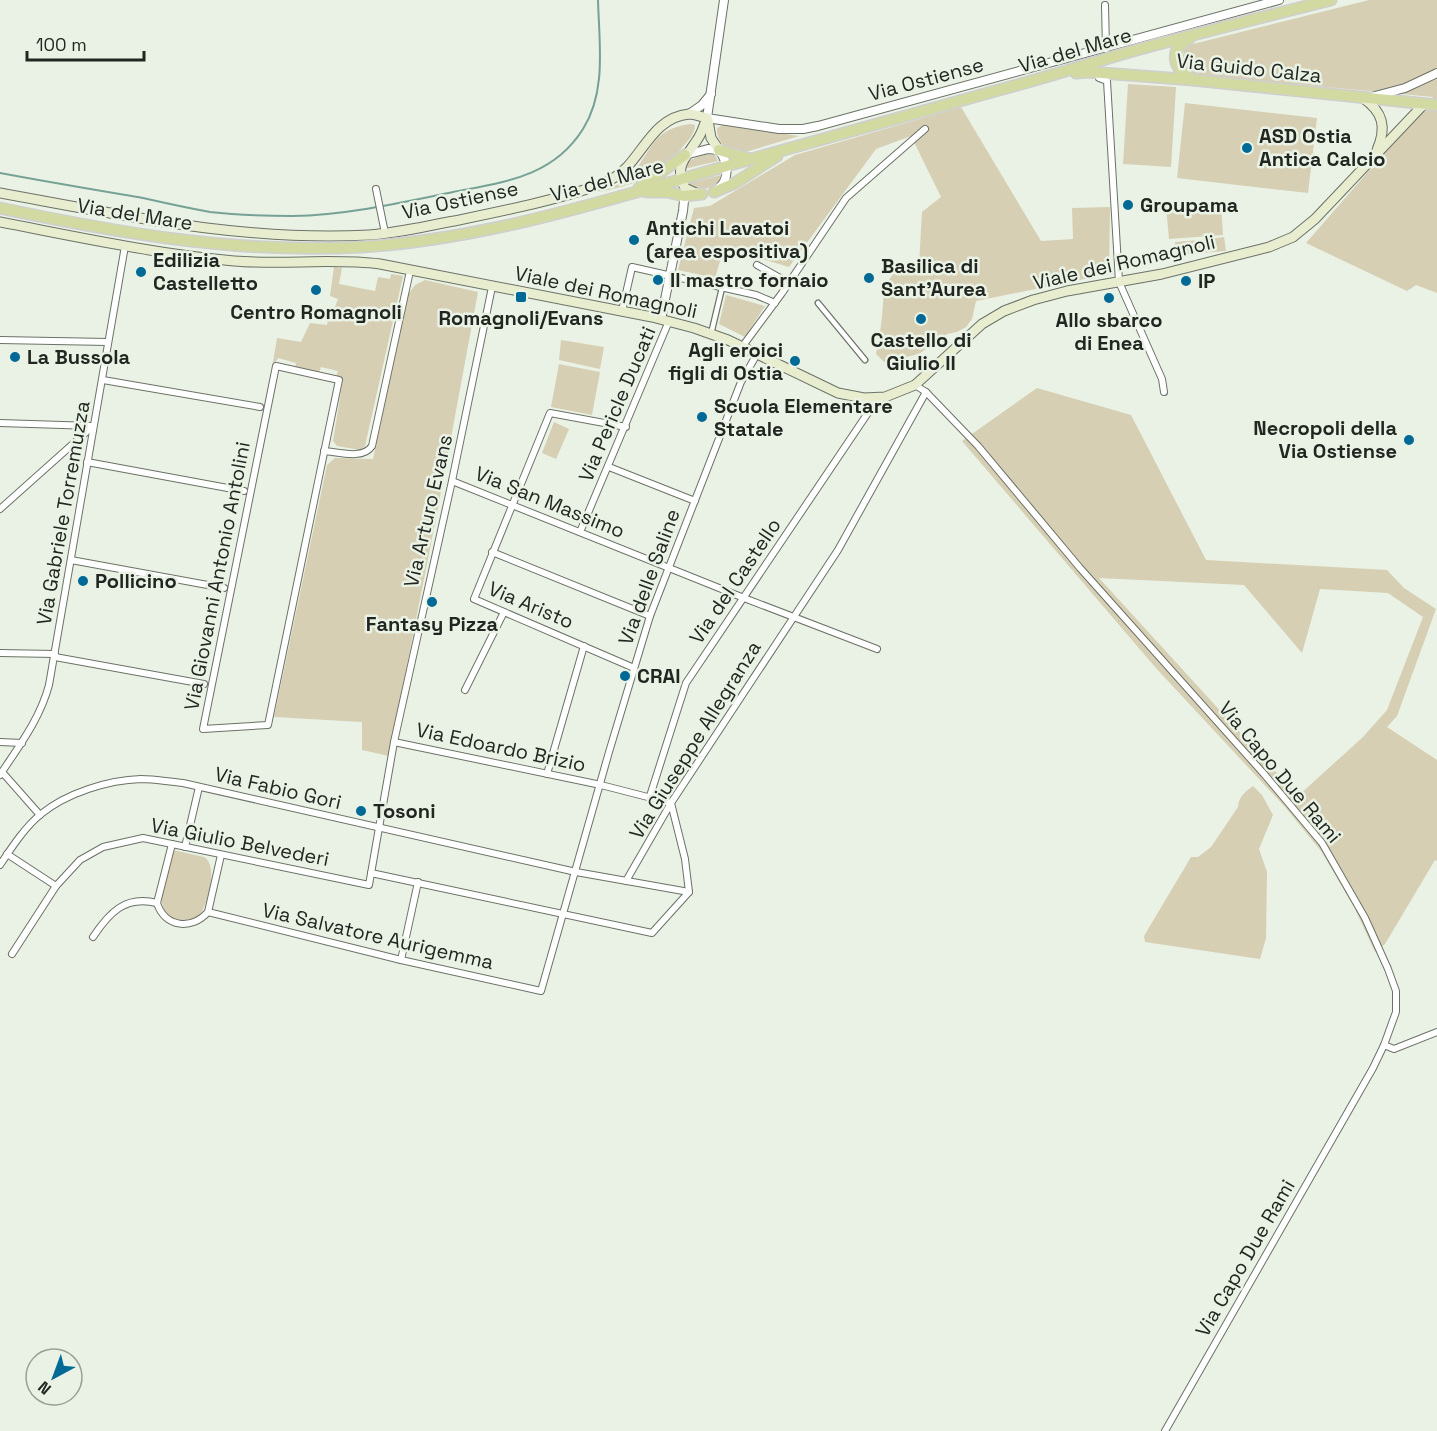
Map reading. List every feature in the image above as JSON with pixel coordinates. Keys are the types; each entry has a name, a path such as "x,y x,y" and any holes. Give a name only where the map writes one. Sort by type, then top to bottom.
{"main road":[{"name":"Via del Mare","path":"0,208 116,231 206,244 338,248 446,236 536,218 634,191 683,188 727,166 750,159 1151,46 1331,0"},
{"name":"Via del Mare","path":"1193,80 1178,68 1176,53 1183,43 1209,32"},
{"name":"Via Guido Calza","path":"1058,74 1110,73 1437,105"},
{"path":"1363,98 1377,111 1383,124 1381,140 1374,154"},
{"name":"Viale dei Romagnoli","path":"0,222 125,246 231,261 341,260 380,264 622,311 665,320 711,334 838,393 878,398 898,393 915,385 970,333 999,314 1033,300 1068,291 1162,274 1269,247 1287,240 1315,219 1374,154 1424,104"},
{"name":"Via Ostiense","path":"0,193 143,219 225,230 339,235 385,233 489,214 599,185 614,178 625,169 659,128 689,114 707,118"},
{"path":"707,118 711,138 719,150 750,159"},
{"path":"683,188 680,166 685,155 700,136 707,118"},
{"path":"634,191 667,192 683,188 702,194 714,192 747,176 785,151"},
{"path":"634,191 685,155"}],"street":[{"path":"707,118 724,0"},
{"name":"Via Ostiense","path":"707,118 779,129 810,128 1279,0"},
{"path":"1104,5 1106,49"},
{"path":"1363,98 1405,88 1437,73"},
{"path":"1099,78 1107,81 1119,282 1162,379 1164,392"},
{"path":"689,114 705,102 712,91"},
{"path":"742,347 789,283 846,198 925,129"},
{"path":"685,155 708,149 719,150 727,166 725,181 714,192"},
{"path":"665,320 669,274 684,211 683,188"},
{"path":"376,189 385,233"},
{"path":"684,211 702,194"},
{"name":"Via Gabriele Torremuzza","path":"1,773 42,708 50,685 125,246"},
{"path":"757,265 789,283"},
{"path":"622,311 632,267 756,295 774,303"},
{"path":"324,451 362,454 372,446 410,271"},
{"name":"Via Arturo Evans","path":"369,885 394,742 492,287"},
{"path":"711,334 722,288"},
{"path":"818,303 865,360"},
{"name":"Via Pericle Ducati","path":"580,532 626,427 665,320"},
{"path":"0,340 108,342"},
{"name":"Via delle Saline","path":"541,991 650,616 741,382 757,354"},
{"name":"Via Giovanni Antonio Antolini","path":"276,366 339,380 324,451 268,725 203,729 276,366"},
{"path":"103,380 260,407"},
{"name":"Via Capo Due Rami","path":"915,385 926,392 978,446 1080,568 1264,774 1322,843 1365,918 1396,991 1396,1012 1373,1068 1165,1431"},
{"name":"Via Giuseppe Allegranza","path":"626,881 671,803 838,550 926,392"},
{"name":"Via del Castello","path":"650,796 686,683 878,398"},
{"name":"Via Aristo","path":"626,427 550,413 474,599 634,668"},
{"path":"0,423 94,426"},
{"path":"0,509 94,426"},
{"path":"87,462 244,491"},
{"path":"609,467 695,501"},
{"name":"Via San Massimo","path":"452,481 877,649"},
{"path":"492,552 650,616"},
{"path":"71,560 224,588"},
{"path":"465,690 504,612"},
{"path":"547,774 584,646"},
{"path":"0,653 55,655 204,684"},
{"path":"0,742 22,743"},
{"name":"Via Edoardo Brizio","path":"394,742 601,785 671,803"},
{"path":"1,773 39,815"},
{"name":"Via Fabio Gori","path":"0,865 39,815 56,803 104,785 141,779 199,787 576,872 689,892"},
{"path":"185,847 199,787"},
{"path":"371,873 652,933 689,892 685,859 671,803"},
{"name":"Via Giulio Belvederi","path":"12,954 56,886 80,860 103,846 143,838 369,885"},
{"path":"157,903 172,844"},
{"path":"7,854 56,886"},
{"path":"93,938 105,919 115,909 133,903 151,901 157,903 165,917 176,924 194,922 208,912 221,855"},
{"path":"401,960 418,882"},
{"name":"Via Salvatore Aurigemma","path":"208,912 401,960 541,991"},
{"path":"1384,1045 1394,1049 1437,1032"}],"shaded area":[{"path":"1369,0 1437,0 1437,293 1416,285 1407,291 1306,243 1433,97 1186,74 1182,60 1185,46"},
{"path":"1128,84 1176,87 1171,167 1123,164"},
{"name":"ASD Ostia Antica Calcio","path":"1185,103 1317,118 1308,193 1177,178"},
{"path":"961,107 1041,241 1073,239 1072,208 1110,207 1109,274 976,301 972,319 966,327 947,334 919,354 884,362 876,354 886,285 899,268 919,265 922,212 941,197 911,136 876,149 789,267 724,248 715,278 678,270 694,208 710,206 795,155"},
{"path":"691,124 695,125 694,132 663,167 634,183 599,192 625,180 652,145 666,132"},
{"path":"723,125 799,136 739,154 720,141 717,128"},
{"path":"705,154 715,155 718,161 684,169 688,161"},
{"path":"721,175 720,182 712,187 700,189 686,184"},
{"path":"1221,203 1223,235 1169,239 1166,207"},
{"path":"1224,237 1226,251 1202,253 1200,240"},
{"path":"1199,240 1201,253 1176,255 1175,242"},
{"path":"334,267 342,268 339,284 375,291 378,277 390,279 391,274 403,276 365,446 360,450 337,446 333,441 343,379 336,376 338,371 321,367 319,373 295,368 296,363 278,358 275,363 273,362 277,338 301,342 310,323 327,325 330,307 335,307 338,299 330,296"},
{"path":"425,280 478,292 389,756 362,750 362,722 274,717 327,465 335,458 373,459 407,296 415,285"},
{"path":"726,295 765,306 745,337 719,324"},
{"path":"561,340 604,347 600,369 559,360"},
{"path":"559,364 600,372 592,415 551,407"},
{"path":"1037,388 1131,415 1206,560 1387,570 1404,588 1436,609 1397,716 1387,727 1437,760 1437,861 1435,860 1385,944 1375,952 1354,907 1321,851 1285,807 1155,667 962,441","holes":["1099,578 1244,585 1302,653 1320,589 1388,593 1423,617 1387,710 1363,737 1298,796"]},
{"path":"554,422 569,429 556,459 542,453"},
{"path":"1253,786 1262,795 1273,815 1259,849 1267,872 1266,938 1260,959 1145,942 1144,936 1191,857 1198,857 1211,847 1238,807 1241,797"},
{"path":"173,850 204,857 209,862 210,888 204,908 196,921 172,918 168,916 163,906 161,898"}],"waterway":[{"path":"0,173 210,212 282,216 373,208 509,180 526,175 557,158 571,145 591,114 599,83 598,0"}],"place":[{"name":"ASD Ostia Antica Calcio","path":"1247,148"},
{"name":"Groupama","path":"1128,205"},
{"name":"Antichi Lavatoi (area espositiva)","path":"634,240"},
{"name":"Edilizia Castelletto","path":"141,272"},
{"name":"Basilica di Sant'Aurea","path":"869,278"},
{"name":"Il mastro fornaio","path":"658,280"},
{"name":"IP","path":"1186,281"},
{"name":"Centro Romagnoli","path":"316,290"},
{"name":"Romagnoli/Evans","path":"521,297"},
{"name":"Allo sbarco di Enea","path":"1109,298"},
{"name":"Castello di Giulio II","path":"921,319"},
{"name":"La Bussola","path":"15,357"},
{"name":"Agli eroici figli di Ostia","path":"795,361"},
{"name":"Scuola Elementare Statale","path":"702,417"},
{"name":"Necropoli della Via Ostiense","path":"1409,440"},
{"name":"Pollicino","path":"83,581"},
{"name":"Fantasy Pizza","path":"432,602"},
{"name":"CRAI","path":"625,676"},
{"name":"Tosoni","path":"361,811"}]}
